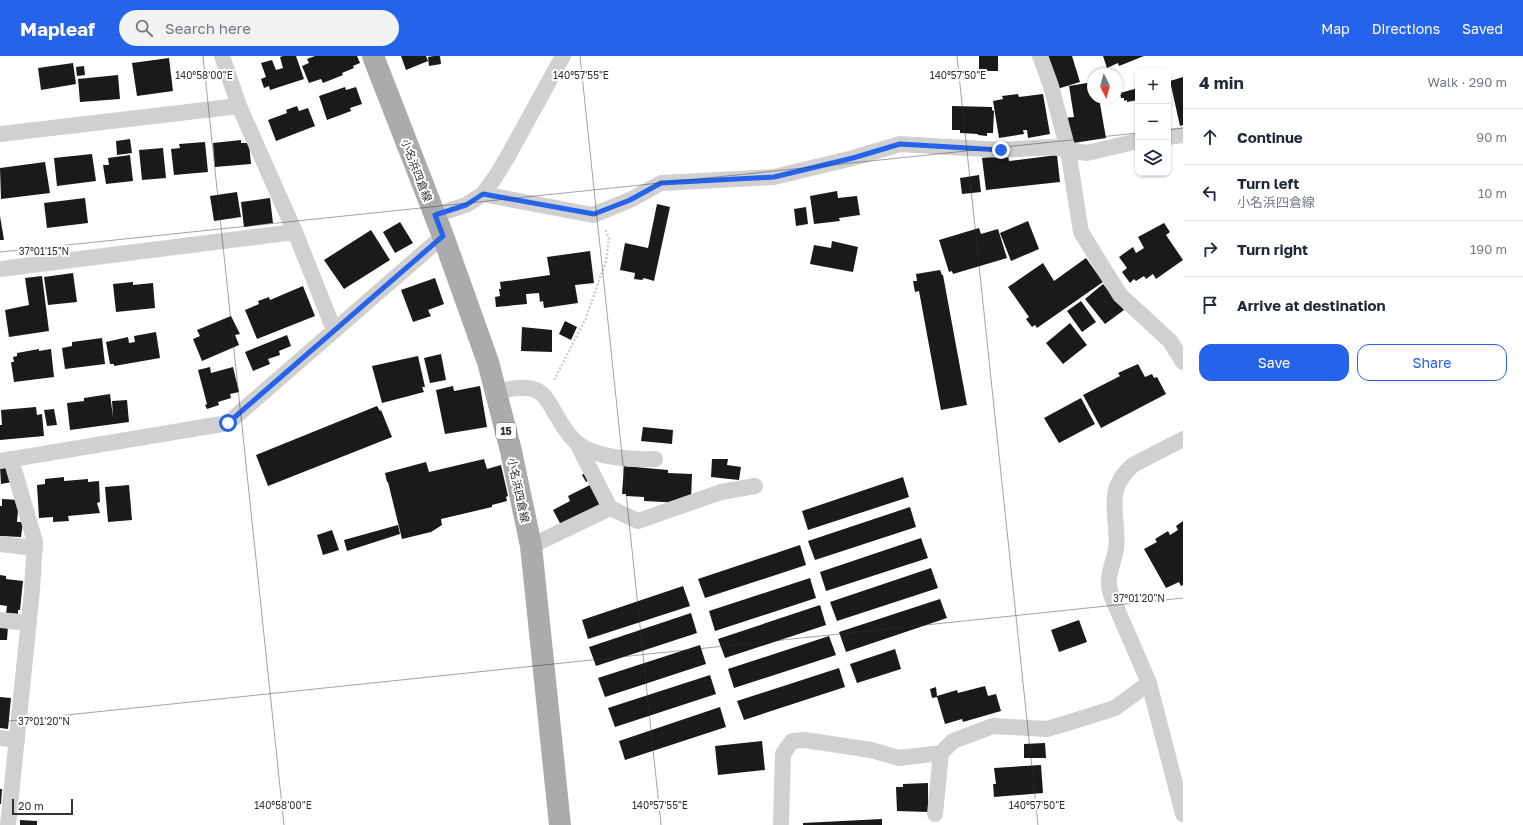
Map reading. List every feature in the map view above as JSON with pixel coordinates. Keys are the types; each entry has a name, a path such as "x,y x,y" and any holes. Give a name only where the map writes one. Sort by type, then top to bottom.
{"main road":[{"name":"小名浜四倉線","path":"373,56 443,236 488,362 511,451 531,546 560,825"}],"street":[{"path":"222,56 239,106 295,232 334,330"},
{"path":"435,215 466,205 483,194 504,162 563,56"},
{"path":"1040,56 1051,86 1068,150 1081,232 1120,295 1170,341 1183,362"},
{"path":"0,134 239,106"},
{"path":"1171,137 1183,135"},
{"path":"483,194 594,214 630,200 661,183 774,177 853,158 900,144 1001,150 1052,147 1086,153 1135,142"},
{"path":"0,269 295,232"},
{"path":"8,825 29,623 35,542 6,460 228,423 443,236"},
{"path":"496,391 530,388 538,390 546,397 563,426 577,443 610,508 638,521 721,492 755,486"},
{"path":"1183,439 1128,469 1118,484 1114,499 1116,548 1109,580 1111,595 1149,683 1183,814"},
{"path":"577,443 590,451 618,458 638,460 655,459"},
{"path":"531,546 610,508"},
{"path":"0,544 35,548"},
{"path":"0,620 29,623"},
{"path":"781,825 783,754 792,741 805,740 871,750 899,758 941,753 953,741 993,726 1047,729 1115,708 1149,683"},
{"path":"0,738 17,740"},
{"path":"935,814 941,753"}],"path":[{"path":"546,397 586,318 606,261 609,238 594,214"}],"building":[{"path":"296,56 304,79 270,90 269,86 264,88 261,79 266,77 261,63 272,60 276,70 283,68 280,57"},
{"path":"315,56 357,56 360,63 353,66 354,68 342,73 343,75 323,83 321,79 309,83 302,66 309,63 307,59"},
{"path":"401,56 426,56 428,61 406,70"},
{"path":"440,56 441,64 429,66 428,57"},
{"path":"979,56 998,56 998,71 979,71"},
{"path":"1044,56 1072,56 1080,82 1054,90"},
{"path":"1103,56 1144,56 1119,66 1118,63 1107,68"},
{"path":"169,58 173,91 137,96 132,63"},
{"path":"73,63 76,84 41,90 38,68"},
{"path":"84,66 85,75 77,76 76,67"},
{"path":"118,75 120,99 80,102 78,79"},
{"path":"1183,77 1183,125 1180,126 1171,86 1171,81"},
{"path":"1087,83 1087,104 1100,104 1106,138 1067,144 1063,118 1074,117 1069,86"},
{"path":"345,87 346,90 356,87 362,104 350,108 351,111 327,120 319,96"},
{"path":"1135,89 1135,101 1124,101 1123,92"},
{"path":"1018,94 1019,97 1043,94 1050,134 1028,138 1027,130 1023,130 1024,134 999,138 993,101 1003,99 1002,96"},
{"path":"297,106 299,111 308,108 315,126 276,141 268,120 287,113 286,110"},
{"path":"952,106 992,107 992,110 994,111 993,133 987,133 987,136 960,133 960,130 952,130"},
{"path":"130,139 132,153 117,155 116,141"},
{"path":"241,140 241,143 249,143 251,164 215,167 213,143"},
{"path":"205,142 208,172 174,175 171,149 180,148 179,144"},
{"path":"163,148 166,178 142,180 139,150"},
{"path":"92,154 96,181 57,186 54,158"},
{"path":"130,155 133,181 106,184 103,165 109,165 108,158"},
{"path":"1008,155 1009,161 1057,155 1060,182 986,190 982,158"},
{"path":"45,162 50,193 1,199 0,168"},
{"path":"979,175 981,192 962,194 960,178"},
{"path":"837,191 838,198 857,196 860,215 839,218 840,221 814,224 810,196"},
{"path":"237,192 241,217 214,221 210,196"},
{"path":"85,198 88,223 47,228 44,203"},
{"path":"270,198 273,223 244,227 241,202"},
{"path":"657,204 670,207 654,281 644,278 642,280 634,279 635,273 620,270 625,243 648,248"},
{"path":"806,207 808,224 796,226 794,209"},
{"path":"0,216 4,240 0,240"},
{"path":"1028,221 1039,249 1011,261 1000,233"},
{"path":"400,222 413,243 395,253 383,232"},
{"path":"1164,223 1170,232 1166,235 1183,260 1156,279 1153,274 1146,279 1144,276 1136,281 1134,279 1130,283 1122,272 1127,268 1119,257 1133,247 1136,253 1144,248 1138,237"},
{"path":"979,228 981,234 998,229 1007,258 953,274 952,271 949,272 939,240"},
{"path":"371,230 390,260 344,289 324,260"},
{"path":"832,241 858,247 853,272 810,264 814,245 831,248"},
{"path":"590,251 594,283 575,285 578,303 544,308 543,301 540,302 539,293 526,294 527,304 496,307 495,297 500,296 500,282 550,275 547,257"},
{"path":"1086,258 1103,282 1037,328 1035,325 1032,327 1026,319 1029,317 1008,287 1043,263 1054,281"},
{"path":"940,270 943,275 967,405 941,410 919,291 915,292 913,281 917,281 916,274"},
{"path":"73,273 77,302 48,305 44,277"},
{"path":"42,276 49,331 9,337 5,310 29,305 25,278"},
{"path":"435,278 444,304 428,310 431,316 413,322 401,290"},
{"path":"133,282 133,285 153,283 155,308 116,312 113,284"},
{"path":"1103,284 1124,310 1105,324 1085,299"},
{"path":"303,286 315,316 257,339 245,310 259,304 258,301 269,297 270,300"},
{"path":"1081,301 1096,322 1082,332 1067,311"},
{"path":"231,316 240,334 235,335 239,345 202,361 193,339 200,336 197,330"},
{"path":"565,321 577,327 571,340 559,334"},
{"path":"1070,323 1087,345 1063,364 1046,343"},
{"path":"522,327 552,330 552,352 521,351"},
{"path":"156,332 160,358 114,366 114,364 110,364 106,342 128,337 129,343 135,342 134,336"},
{"path":"287,335 291,346 279,351 280,355 268,359 270,364 253,371 245,352"},
{"path":"102,338 105,364 65,369 62,348 72,346 72,342"},
{"path":"39,349 39,351 51,349 54,377 14,382 11,362 14,362 13,357 17,356 17,353"},
{"path":"441,354 446,380 430,383 424,358"},
{"path":"418,356 425,387 422,387 424,392 382,403 372,366"},
{"path":"1138,364 1145,377 1152,374 1154,378 1157,377 1166,394 1101,428 1083,395 1120,376 1118,373"},
{"path":"210,367 211,373 233,367 239,392 230,394 231,398 218,402 219,405 207,409 198,370"},
{"path":"453,386 454,391 480,386 487,427 445,434 436,390"},
{"path":"110,394 113,417 112,401 127,400 129,422 70,430 67,403 84,401 84,398"},
{"path":"1081,398 1095,424 1059,443 1044,418"},
{"path":"377,406 380,411 381,410 392,437 268,486 256,455"},
{"path":"36,407 37,415 42,414 44,436 0,440 0,425 2,425 1,410"},
{"path":"54,409 57,425 47,426 44,410"},
{"path":"643,427 673,430 672,444 641,441"},
{"path":"484,459 487,469 501,465 508,496 506,497 507,501 492,505 492,507 441,519 442,525 431,532 402,539 385,473 426,462 429,472"},
{"path":"712,459 728,459 727,465 741,467 739,480 711,477"},
{"path":"9,465 12,482 1,484 0,467"},
{"path":"624,466 668,470 668,473 692,474 691,499 683,503 644,501 644,497 626,496 626,494 622,494"},
{"path":"588,471 593,478 586,482 582,475"},
{"path":"64,477 64,481 88,479 88,482 99,481 100,502 97,503 100,513 68,516 69,521 53,522 53,517 39,518 37,485 45,484 45,479"},
{"path":"903,477 909,497 808,530 802,511"},
{"path":"129,485 132,520 108,522 105,487"},
{"path":"590,485 604,507 562,527 553,510 570,501 568,496"},
{"path":"2,499 19,500 17,522 23,522 21,537 0,536 0,506 2,506"},
{"path":"910,507 916,527 815,560 808,541"},
{"path":"1183,521 1183,585 1181,586 1179,582 1166,588 1144,549 1157,542 1155,539 1168,531 1170,535 1178,530 1176,526"},
{"path":"398,525 400,534 347,551 344,540"},
{"path":"332,530 339,550 323,555 317,535"},
{"path":"921,538 928,558 826,591 820,572"},
{"path":"800,545 806,565 705,598 698,579"},
{"path":"931,568 938,588 837,621 830,602"},
{"path":"0,575 6,576 6,579 23,581 20,610 18,610 18,614 6,613 7,606 0,605"},
{"path":"810,578 816,598 715,631 709,611"},
{"path":"683,586 690,606 588,639 582,620"},
{"path":"940,599 947,618 846,652 839,632"},
{"path":"820,605 826,625 725,658 718,639"},
{"path":"691,613 697,633 596,666 589,647"},
{"path":"1079,620 1087,642 1059,652 1051,630"},
{"path":"0,625 8,626 7,640 0,640"},
{"path":"829,636 836,655 734,688 728,669"},
{"path":"700,645 706,664 605,697 598,678"},
{"path":"895,649 901,669 857,683 850,664"},
{"path":"839,668 845,687 744,720 737,701"},
{"path":"710,675 716,694 615,727 608,708"},
{"path":"985,686 988,696 996,694 1001,711 963,722 962,719 945,724 937,697 932,698 930,689 936,687 937,696 957,690 958,693"},
{"path":"0,697 11,698 8,729 0,728"},
{"path":"720,707 726,727 625,760 619,741"},
{"path":"762,741 765,770 718,775 715,746"},
{"path":"1045,743 1046,758 1024,758 1024,744"},
{"path":"1041,765 1043,793 994,797 993,784 996,784 994,768"},
{"path":"928,783 928,812 897,811 896,787 903,787 903,784"},
{"path":"0,789 2,789 1,804 0,804"},
{"path":"882,819 882,825 803,825 803,823"},
{"path":"20,820 37,821 37,825 20,825"}],"route":[{"path":"228,423 443,236 435,215 466,205 483,194 575,212 594,214 630,200 661,183 774,177 853,158 900,144 1001,150"}]}
